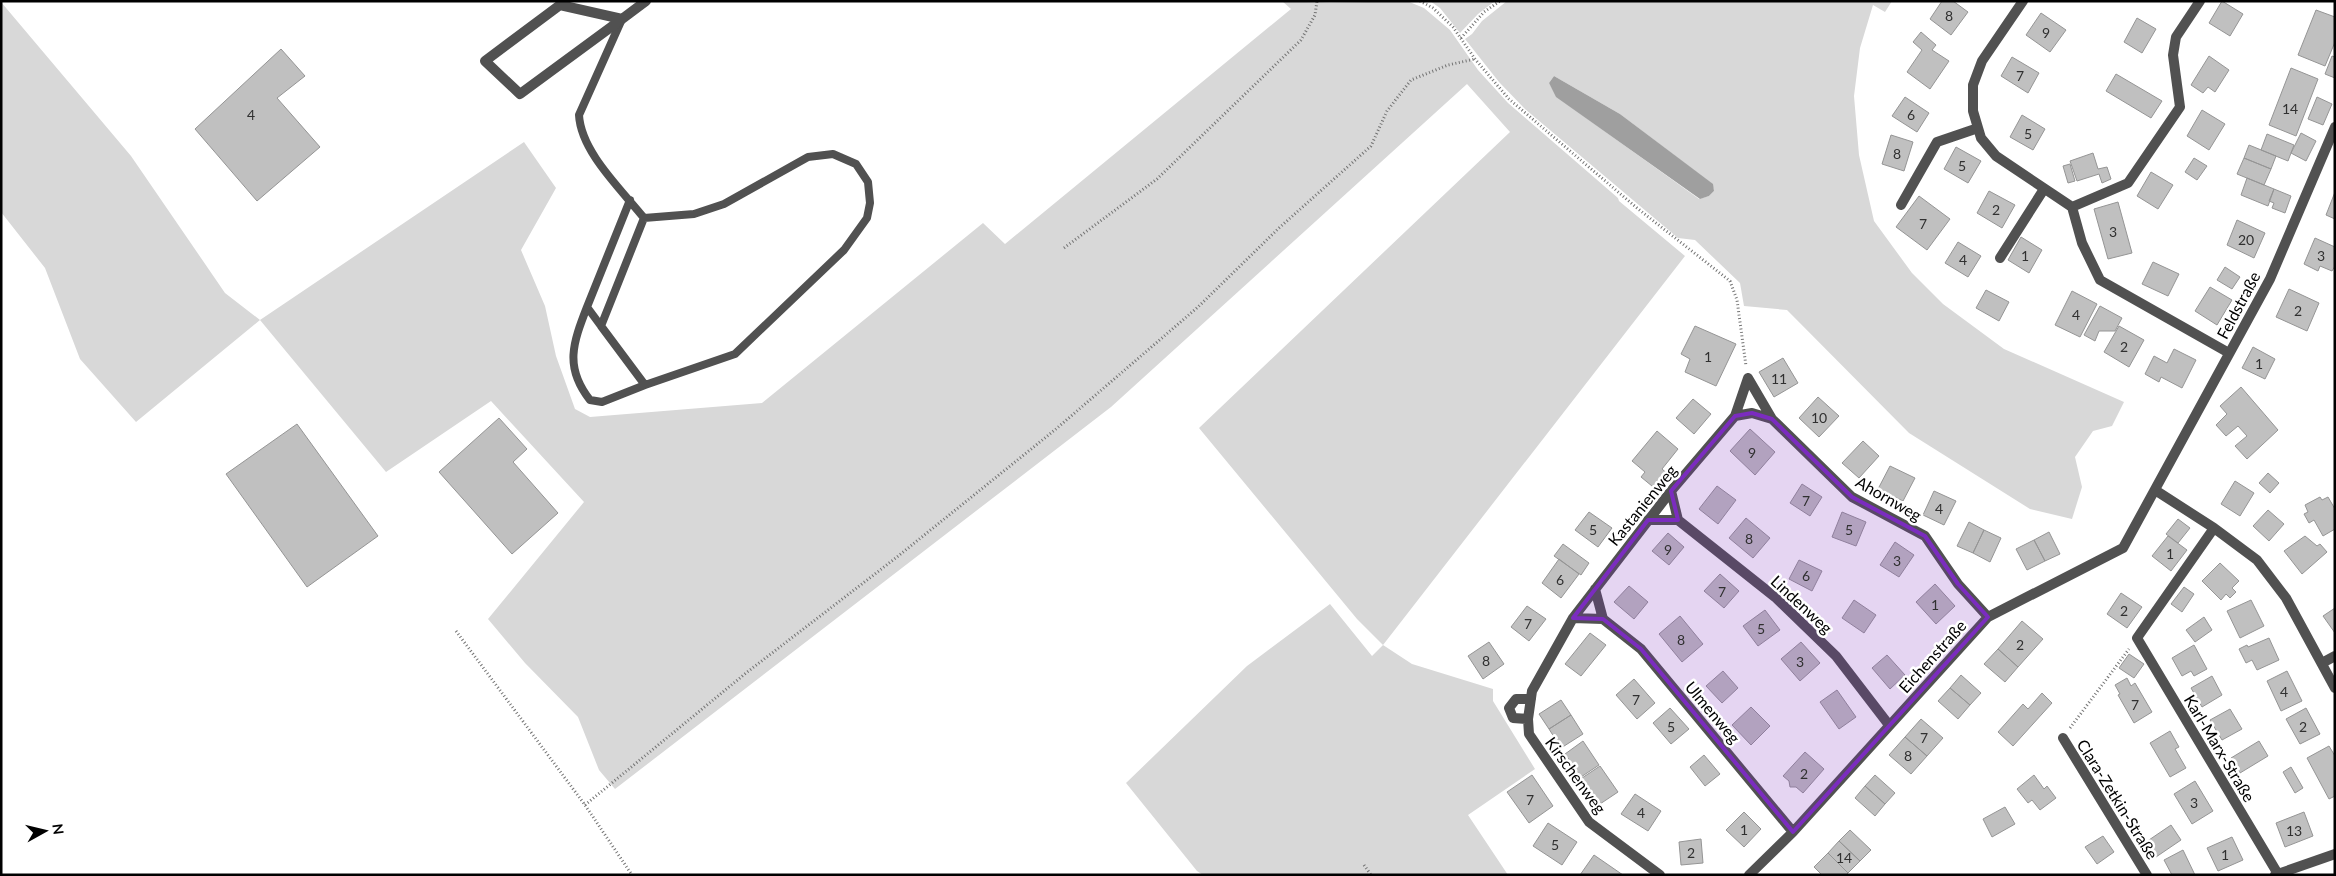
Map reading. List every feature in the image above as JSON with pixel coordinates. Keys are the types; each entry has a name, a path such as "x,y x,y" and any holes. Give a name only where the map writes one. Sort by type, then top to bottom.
{"street":[{"path":"622,19 560,5 485,61 520,94 622,19 646,1"},
{"path":"2023,1 1982,61 1973,85 1973,111 1981,138 1996,156 2072,207 2082,243 2100,280 2229,353"},
{"path":"2072,207 2128,183 2180,107 2173,55 2176,38 2200,1"},
{"path":"1902,205 1937,142 1978,128"},
{"name":"Feldstraße","path":"2154,490 2270,279 2334,133"},
{"path":"2000,258 2044,188"},
{"path":"1748,378 1772,419"},
{"name":"Kastanienweg","path":"1531,695 1572,618 1671,491 1735,416 1748,378"},
{"path":"1735,416 1752,413 1772,419"},
{"name":"Ahornweg","path":"1772,419 1852,498 1925,536 1958,584 1988,616"},
{"path":"2154,490 2214,528 2257,560 2286,598 2335,688"},
{"name":"Eichenstraße","path":"1749,875 1793,832 1988,616 2123,548 2154,490"},
{"path":"1648,520 1678,520 1671,491"},
{"name":"Lindenweg","path":"1678,520 1781,603 1836,656 1889,725"},
{"path":"2137,638 2214,528"},
{"path":"1572,618 1603,620 1595,589"},
{"name":"Ulmenweg","path":"1603,620 1641,648 1793,832"},
{"name":"Karl-Marx-Straße","path":"2137,638 2276,874"},
{"path":"2322,663 2335,656"},
{"path":"1528,719 1513,718 1509,708 1516,699 1531,695"},
{"name":"Kirschenweg","path":"1531,695 1528,719 1529,734 1589,822 1660,875"},
{"name":"Clara-Zetkin-Straße","path":"2063,738 2147,875"},
{"path":"2276,874 2335,854"}],"lane":[{"path":"622,19 579,115 580,129 588,147 644,218"},
{"path":"630,200 573,342 573,364 579,385 590,400 602,402 735,354 844,250 867,218 870,203 868,182 856,164 833,154 808,157 724,204 694,214 644,218"},
{"path":"600,326 644,218"},
{"path":"587,307 645,385"}],"path":[{"path":"1064,248 1157,179 1301,40 1315,15 1317,1"},
{"path":"1420,1 1433,8 1453,27 1475,59 1509,99 1637,208 1730,281 1738,300 1748,378"},
{"path":"1461,38 1484,12 1500,1"},
{"path":"586,805 746,673 897,557 1056,429 1190,314 1279,228 1371,146 1387,111 1411,80 1448,64 1475,59"},
{"path":"456,631 586,805 632,875"},
{"path":"2063,738 2137,638"},
{"path":"1364,865 1371,875"}],"highlighted area":[{"path":"1752,413 1772,419 1852,497 1925,536 1958,584 1988,617 1793,832 1641,649 1603,619 1573,618 1648,520 1678,520 1671,491 1735,416"}],"shaded area":[{"path":"1282,1 1330,3 1407,1 1424,8 1450,30 1478,70 1508,103 1618,198 1619,201 1685,256 1383,645 1357,619 1199,428 1510,132 1467,84 1111,407 615,789 599,770 578,717 525,663 488,619 584,502 491,401 386,472 260,320 524,142 556,188 521,250 545,306 556,356 575,409 590,417 762,403 983,223 1005,244 1291,9"},
{"path":"1430,1 1495,1 1478,14 1460,33 1440,8"},
{"path":"1507,1 1892,1 1885,12 1873,5 1860,48 1854,96 1859,155 1874,221 1912,273 1943,304 2004,349 2124,402 2112,426 2093,431 2075,457 2082,487 2072,519 2030,509 1909,433 1787,310 1744,306 1740,283 1695,240 1678,238 1525,109 1499,82 1465,39 1472,34 1482,21","holes":["1554,76 1620,114 1712,184 1714,191 1709,196 1699,199 1557,97 1549,83"]},
{"path":"1,2 131,156 225,293 260,320 136,422 80,359 45,268 1,212"},
{"path":"1554,76 1620,114 1713,184 1714,191 1709,196 1700,199 1556,97 1549,83"},
{"path":"1330,604 1372,656 1383,645 1412,664 1493,689 1493,701 1535,769 1468,815 1508,875 1203,875 1197,871 1126,783 1247,666"}],"building":[{"path":"1942,1 1953,1 1968,12 1951,35 1930,19"},
{"path":"2222,1 2243,14 2230,36 2209,23"},
{"path":"2316,10 2335,17 2335,42 2325,66 2298,55"},
{"path":"2041,13 2066,30 2050,52 2026,35"},
{"path":"2137,18 2156,29 2142,53 2124,42"},
{"path":"1921,32 1936,45 1932,50 1949,61 1930,89 1907,72 1922,50 1913,42"},
{"path":"281,49 305,76 277,98 320,147 257,201 195,129"},
{"path":"2209,56 2229,70 2215,92 2208,87 2203,93 2191,85"},
{"path":"2332,56 2335,57 2335,78 2325,74"},
{"path":"2012,57 2039,73 2028,93 2001,76"},
{"path":"2291,68 2318,79 2296,136 2269,125"},
{"path":"2116,74 2162,101 2151,118 2106,91"},
{"path":"1905,97 1929,113 1917,132 1892,116"},
{"path":"2317,97 2332,104 2323,125 2308,119"},
{"path":"2202,110 2225,124 2209,150 2187,136"},
{"path":"2022,115 2045,129 2033,150 2010,137"},
{"path":"2301,133 2316,141 2306,161 2291,153"},
{"path":"2267,134 2294,145 2288,161 2261,150"},
{"path":"1891,135 1913,142 1904,171 1882,164"},
{"path":"2249,145 2276,156 2271,169 2244,158"},
{"path":"1956,147 1981,161 1968,183 1944,169"},
{"path":"2093,153 2098,169 2107,167 2111,179 2102,183 2099,174 2077,181 2070,161"},
{"path":"2194,158 2207,166 2197,180 2185,172"},
{"path":"2244,158 2271,169 2264,185 2237,174"},
{"path":"2070,164 2075,181 2068,183 2063,166"},
{"path":"2151,172 2173,185 2158,209 2137,196"},
{"path":"2247,178 2274,189 2268,206 2241,195"},
{"path":"2274,189 2291,196 2285,213 2272,208 2274,203 2269,201"},
{"path":"1989,191 2015,205 2002,228 1977,213"},
{"path":"2335,192 2335,219 2326,215"},
{"path":"1919,196 1950,219 1927,250 1896,227"},
{"path":"2118,202 2132,253 2108,259 2094,209"},
{"path":"2237,220 2265,233 2254,258 2227,245"},
{"path":"2021,237 2042,250 2029,273 2008,260"},
{"path":"2315,238 2335,247 2335,266 2332,271 2320,266 2318,271 2304,264"},
{"path":"1958,242 1981,256 1968,277 1945,263"},
{"path":"2153,262 2179,274 2168,296 2142,284"},
{"path":"2225,267 2240,277 2232,289 2217,280"},
{"path":"2210,287 2232,300 2217,325 2195,311"},
{"path":"2289,289 2319,303 2307,331 2276,317"},
{"path":"1986,290 2009,302 1999,321 1976,308"},
{"path":"2072,291 2097,304 2080,337 2055,325"},
{"path":"2100,306 2122,318 2115,331 2099,331 2095,341 2084,335"},
{"path":"1695,326 1736,344 1716,386 1685,372 1690,359 1681,354"},
{"path":"2119,326 2144,340 2129,367 2104,352"},
{"path":"2253,347 2275,359 2265,379 2242,368"},
{"path":"2174,349 2196,360 2182,388 2161,377 2159,382 2145,374 2154,356 2167,363"},
{"path":"1783,358 1798,383 1774,397 1759,372"},
{"path":"2241,387 2278,430 2247,459 2235,446 2247,436 2238,426 2226,436 2216,425 2227,414 2220,406"},
{"path":"1818,397 1839,416 1819,437 1799,418"},
{"path":"1693,399 1711,414 1694,434 1676,418"},
{"path":"499,418 527,449 513,462 558,513 512,554 439,472"},
{"path":"297,424 378,536 307,587 226,474"},
{"path":"1750,429 1775,452 1755,475 1730,451"},
{"path":"1657,431 1678,449 1662,469 1670,476 1658,491 1641,477 1645,472 1632,461"},
{"path":"1863,441 1879,456 1859,478 1842,463"},
{"path":"1890,466 1915,478 1903,501 1878,489"},
{"path":"2268,473 2279,483 2270,493 2259,483"},
{"path":"2235,481 2254,493 2240,516 2221,504"},
{"path":"1802,484 1822,497 1810,516 1790,503"},
{"path":"1717,486 1736,500 1718,524 1699,509"},
{"path":"1934,491 1956,501 1944,525 1923,515"},
{"path":"2320,497 2322,500 2328,497 2335,509 2335,529 2323,536 2314,520 2309,523 2304,514 2308,512 2305,505"},
{"path":"2268,510 2284,524 2269,541 2253,526"},
{"path":"1589,512 1612,528 1598,547 1575,530"},
{"path":"1842,512 1866,522 1856,546 1832,537"},
{"path":"1746,518 1770,538 1753,558 1729,538"},
{"path":"2178,519 2190,528 2178,543 2166,534"},
{"path":"1969,522 1984,530 1973,553 1957,546"},
{"path":"1984,530 2001,538 1990,562 1973,553"},
{"path":"2049,532 2060,554 2045,561 2034,540"},
{"path":"1668,533 1684,547 1669,565 1652,551"},
{"path":"2168,536 2187,550 2171,571 2152,556"},
{"path":"2305,536 2317,546 2320,544 2327,552 2302,574 2284,551"},
{"path":"2034,540 2045,561 2027,570 2016,549"},
{"path":"1895,542 1914,555 1899,577 1880,565"},
{"path":"1563,544 1589,563 1581,575 1554,556"},
{"path":"1559,559 1579,574 1561,598 1542,583"},
{"path":"1799,560 1822,571 1812,591 1789,579"},
{"path":"2220,563 2239,581 2232,588 2236,592 2230,598 2226,594 2221,600 2202,581"},
{"path":"1720,574 1739,591 1724,608 1704,591"},
{"path":"1935,584 1955,606 1936,624 1916,602"},
{"path":"1629,586 1648,602 1634,619 1614,602"},
{"path":"2184,587 2194,594 2182,612 2171,604"},
{"path":"2121,593 2142,607 2127,628 2107,614"},
{"path":"1854,600 1876,615 1864,633 1842,618"},
{"path":"2251,600 2264,626 2240,638 2227,611"},
{"path":"1527,606 1546,619 1529,641 1511,627"},
{"path":"2335,608 2335,633 2323,616"},
{"path":"1765,610 1780,630 1758,646 1743,626"},
{"path":"1680,616 1703,644 1682,662 1659,634"},
{"path":"2204,617 2212,630 2195,642 2186,630"},
{"path":"2022,621 2043,639 2018,667 1998,649"},
{"path":"1590,633 1606,645 1581,676 1565,664"},
{"path":"2269,638 2279,660 2257,670 2252,660 2246,663 2239,649"},
{"path":"1489,642 1504,664 1483,679 1468,656"},
{"path":"1801,642 1820,663 1800,681 1781,659"},
{"path":"2194,645 2207,669 2194,676 2191,671 2182,676 2172,658"},
{"path":"1998,649 2018,667 2005,682 1984,664"},
{"path":"2129,654 2144,664 2134,678 2119,668"},
{"path":"1887,655 1905,675 1890,689 1872,668"},
{"path":"1723,671 1738,688 1722,703 1706,686"},
{"path":"2287,671 2302,701 2281,711 2267,681"},
{"path":"1961,675 1981,693 1970,705 1950,688"},
{"path":"2212,676 2222,695 2202,707 2191,688"},
{"path":"2127,678 2131,686 2135,683 2152,712 2134,723 2118,695 2120,694 2115,685"},
{"path":"1634,679 1655,703 1637,719 1616,695"},
{"path":"1950,688 1970,705 1958,719 1938,701"},
{"path":"1837,690 1856,717 1839,729 1820,702"},
{"path":"2042,693 2052,703 2013,746 1998,732 2023,704 2028,709"},
{"path":"1561,700 1571,715 1549,729 1539,714"},
{"path":"1751,707 1770,726 1751,745 1732,725"},
{"path":"1670,708 1689,729 1671,744 1653,723"},
{"path":"2306,708 2320,734 2300,744 2286,719"},
{"path":"2230,709 2242,729 2222,740 2210,720"},
{"path":"1571,715 1583,734 1561,748 1549,729"},
{"path":"1921,719 1943,738 1927,756 1905,737"},
{"path":"2170,731 2179,747 2175,749 2186,768 2170,777 2150,743"},
{"path":"1905,737 1927,756 1911,774 1889,755"},
{"path":"1583,741 1599,765 1581,777 1565,754"},
{"path":"2259,741 2268,756 2240,773 2231,758"},
{"path":"2329,746 2335,756 2335,796 2329,799 2307,758"},
{"path":"1805,752 1824,769 1803,793 1796,787 1790,787 1789,781 1783,776"},
{"path":"1704,755 1720,774 1705,786 1690,767"},
{"path":"1600,766 1618,792 1600,804 1582,778"},
{"path":"2291,767 2303,788 2295,793 2283,772"},
{"path":"1532,775 1553,806 1529,823 1507,792"},
{"path":"1875,775 1895,793 1885,804 1865,786"},
{"path":"2034,775 2044,789 2047,786 2056,798 2040,810 2032,800 2028,803 2017,789"},
{"path":"2195,781 2213,811 2192,824 2174,794"},
{"path":"1865,786 1885,804 1875,816 1855,798"},
{"path":"1635,794 1661,811 1648,831 1621,814"},
{"path":"2005,807 2015,824 1992,837 1983,819"},
{"path":"1744,812 1761,829 1744,847 1726,830"},
{"path":"2304,812 2313,836 2285,847 2276,823"},
{"path":"1548,823 1577,842 1562,865 1533,846"},
{"path":"2171,825 2181,840 2156,857 2146,842"},
{"path":"1850,830 1871,850 1860,861 1839,841"},
{"path":"2103,836 2114,852 2097,864 2085,847"},
{"path":"2232,837 2243,860 2218,871 2207,848"},
{"path":"1701,839 1703,863 1681,865 1679,842"},
{"path":"1839,841 1860,861 1848,873 1828,853"},
{"path":"2183,850 2195,875 2172,875 2164,860"},
{"path":"1828,853 1848,873 1846,875 1822,875 1814,867"},
{"path":"1594,855 1623,875 1580,875"}]}
